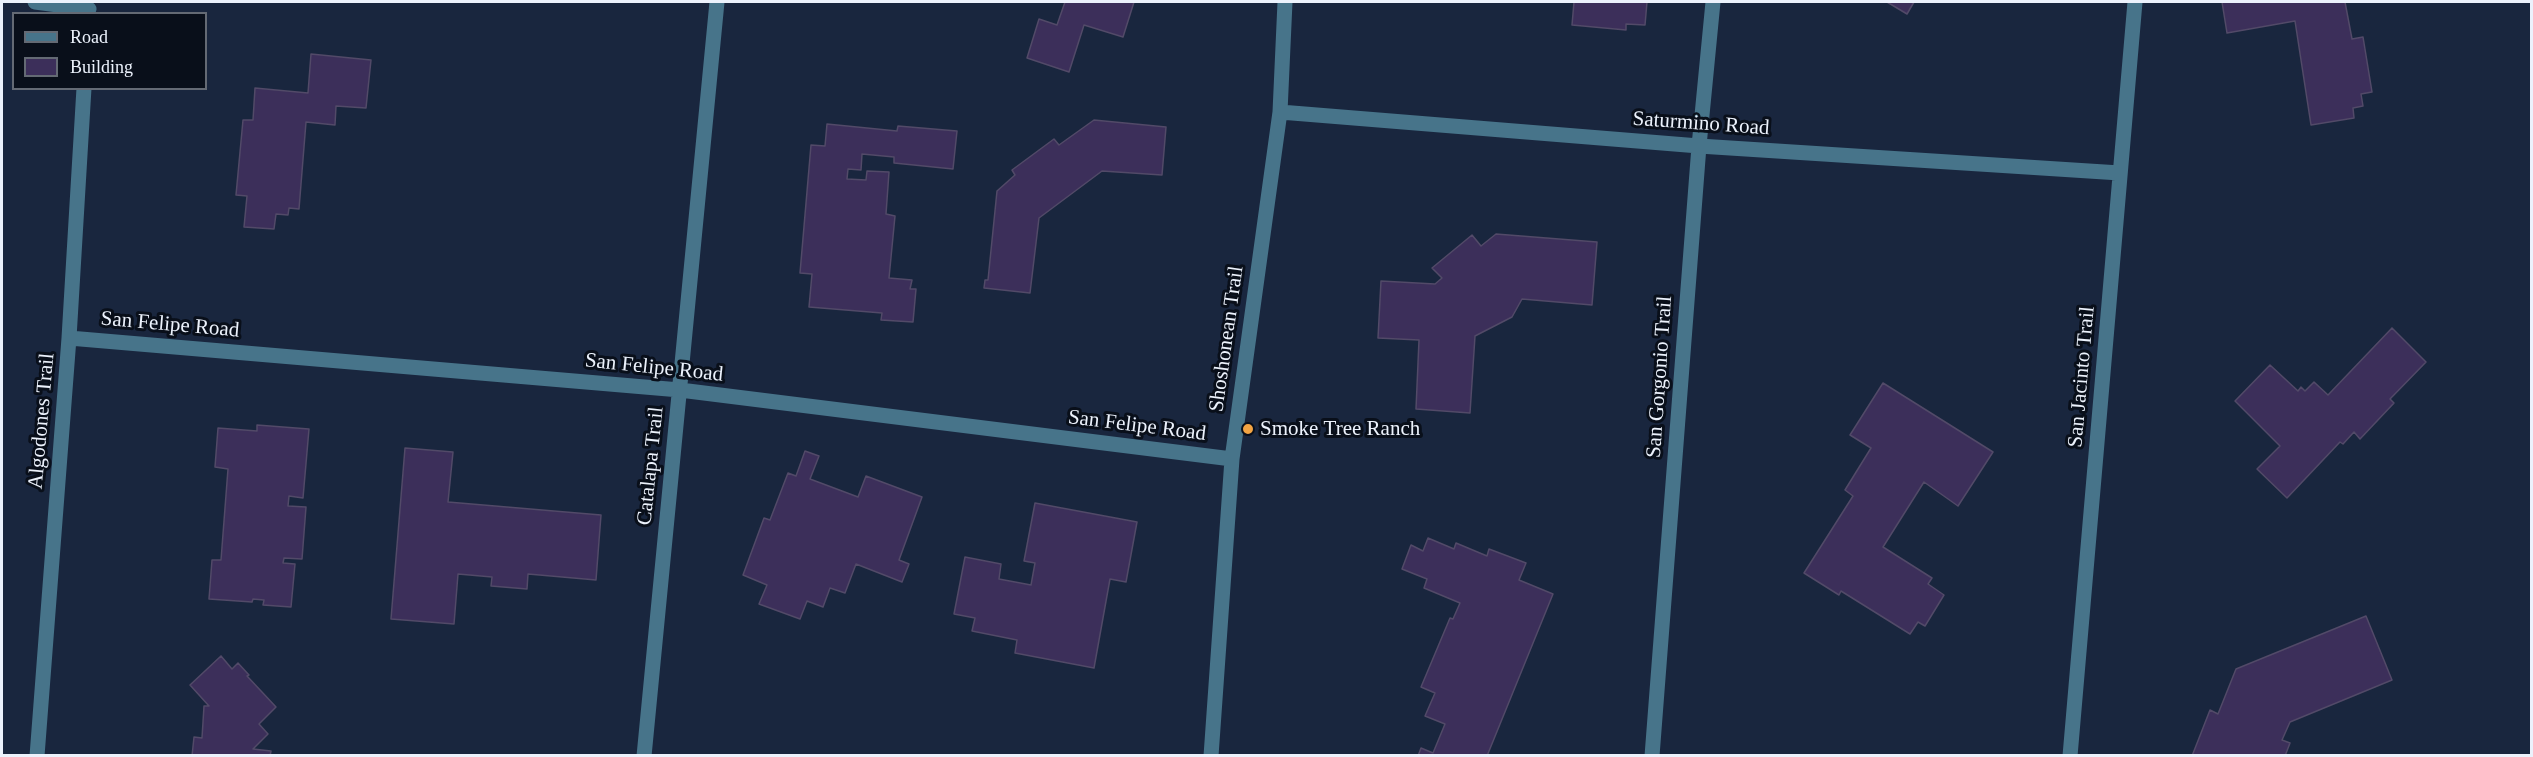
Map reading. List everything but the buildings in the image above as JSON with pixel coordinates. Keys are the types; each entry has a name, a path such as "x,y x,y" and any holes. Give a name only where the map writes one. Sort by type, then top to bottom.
{"street":[{"path":"35,2 89,8"},
{"name":"Catalapa Trail","path":"644,756 717,2"},
{"name":"Shoshonean Trail","path":"1211,756 1232,459 1280,112 1285,2"},
{"name":"San Gorgonio Trail","path":"1652,756 1699,146 1713,2"},
{"name":"San Jacinto Trail","path":"2070,756 2136,2"},
{"name":"Algodones Trail","path":"37,756 69,338 84,90"},
{"name":"Saturmino Road","path":"1280,112 1699,146 2120,173"},
{"name":"San Felipe Road","path":"69,338 680,390 1232,459"}],"place":[{"name":"Smoke Tree Ranch","path":"1248,429"}]}
